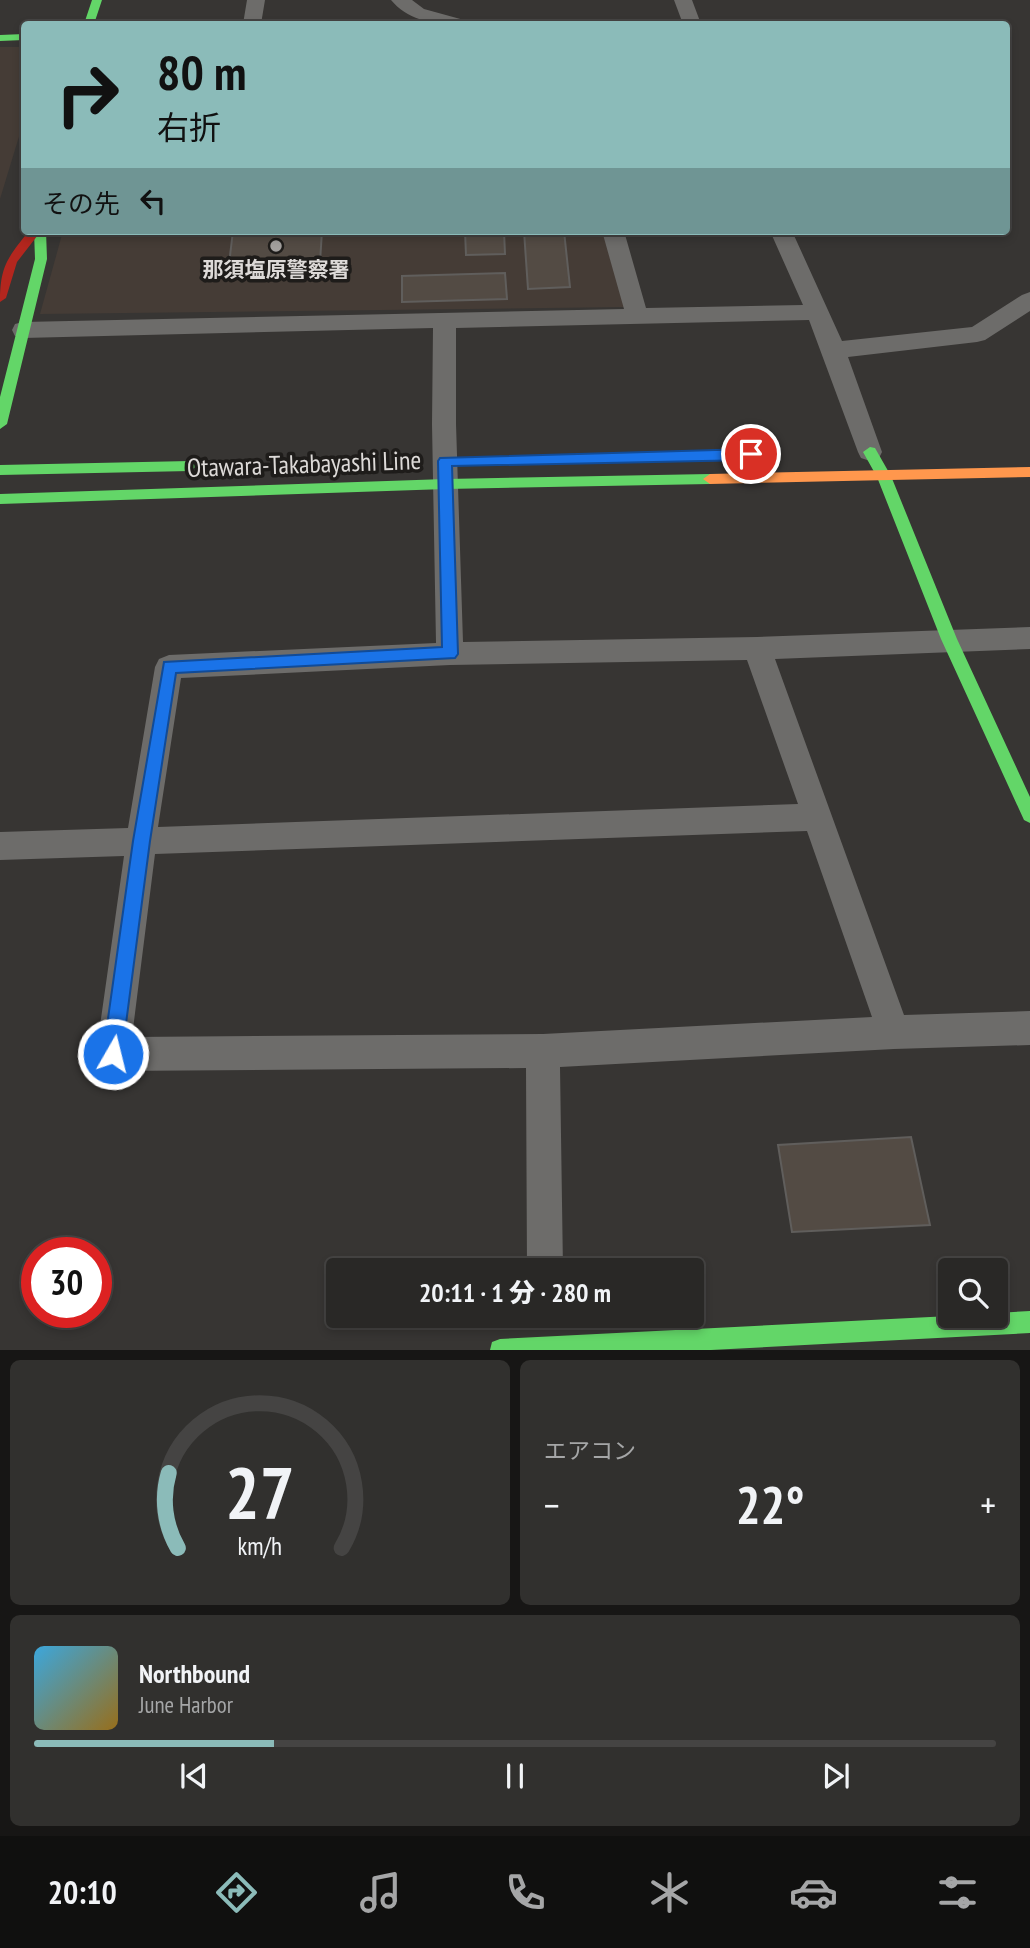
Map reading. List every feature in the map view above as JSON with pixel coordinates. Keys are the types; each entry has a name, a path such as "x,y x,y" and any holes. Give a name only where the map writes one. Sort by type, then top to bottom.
{"street":[{"path":"90,21 97,0"},
{"path":"252,21 256,0"},
{"path":"400,0 418,19"},
{"path":"683,0 691,21"},
{"path":"0,37 21,37"},
{"path":"0,298 11,261 32,235"},
{"path":"0,424 41,259 40,235"},
{"path":"614,235 637,316"},
{"path":"783,235 834,350 870,452 884,475 949,639 1030,815"},
{"path":"834,350 977,334 1029,302"},
{"path":"23,330 816,312"},
{"path":"445,320 445,467 450,654"},
{"name":"Otawara-Takabayashi Line","path":"0,470 213,466"},
{"name":"Otawara-Takabayashi Line","path":"0,499 445,467 884,475 1030,472"},
{"path":"1030,638 757,648 450,654 169,667 141,841 113,1054 544,1051 894,1032 1030,1028"},
{"path":"757,648 894,1032"},
{"path":"0,846 818,817"},
{"path":"544,1051 545,1258"},
{"path":"500,1349 546,1338 1030,1322"}],"shaded area":[{"path":"0,47 21,47 21,130 0,199"},
{"path":"62,235 603,235 625,307 40,314"}],"building":[{"name":"那須塩原警察署","path":"233,235 322,235 320,262 229,264"},
{"path":"465,235 504,235 505,254 466,255"},
{"path":"524,235 564,235 570,287 528,289"},
{"path":"505,273 507,299 402,302 402,276"},
{"path":"911,1137 930,1225 792,1232 778,1145"}],"traffic: fast":[{"path":"90,21 97,0"},
{"path":"0,38 21,37"},
{"path":"0,424 41,259 40,235"},
{"path":"870,452 884,476 949,639 1030,815"},
{"path":"0,470 190,466"},
{"path":"0,499 446,484 710,479"},
{"path":"500,1350 1030,1322"}],"traffic: slow":[{"path":"710,479 1030,472"}],"traffic: jam":[{"path":"0,298 11,261 32,235"}],"place":[{"name":"那須塩原警察署","path":"276,246"}],"route":[{"path":"113,1054 141,841 169,667 450,654 445,461 751,454"}]}
